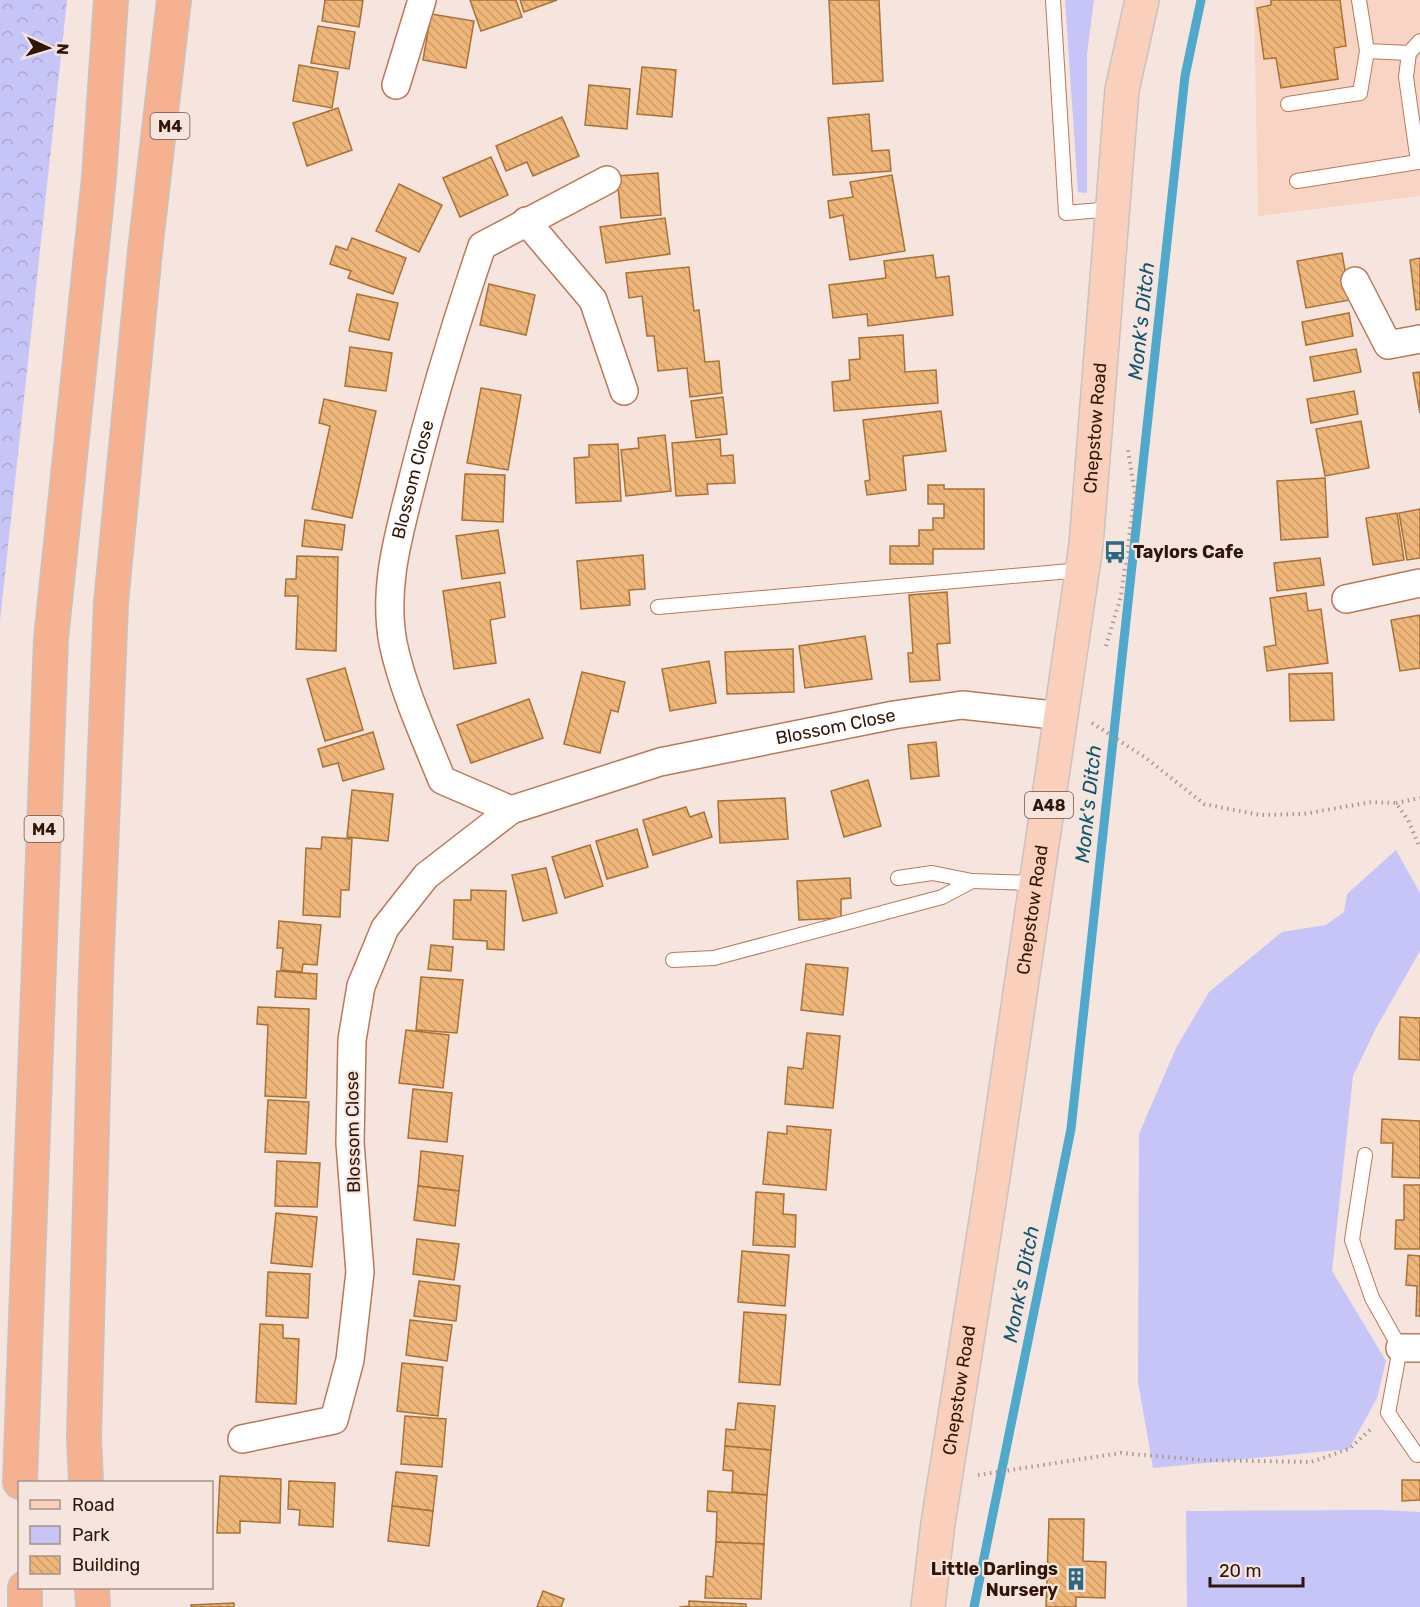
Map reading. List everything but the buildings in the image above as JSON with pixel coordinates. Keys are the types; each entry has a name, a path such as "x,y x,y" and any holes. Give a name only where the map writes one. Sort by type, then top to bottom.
{"highway":[{"name":"M4","path":"20,1481 51,639 99,178 111,0"},
{"name":"M4","path":"99,178 127,0"},
{"name":"M4","path":"86,1481 84,1437 96,974 111,603 145,251 174,0"},
{"name":"M4","path":"145,251 195,0"},
{"path":"25,1589 26,1607"},
{"path":"92,1589 93,1607"}],"main road":[{"name":"Chepstow Road","path":"928,1607 938,1523 1037,883 1082,570 1122,90 1142,0"}],"street":[{"path":"396,85 422,0"},
{"name":"Blossom Close","path":"511,810 442,780 409,695 393,641 390,570 441,374 482,246 607,180"},
{"path":"526,221 593,300 624,391"},
{"path":"1355,281 1388,345 1420,339"},
{"path":"1346,599 1420,583"},
{"name":"Blossom Close","path":"243,1439 334,1420 350,1360 360,1272 350,1143 352,1040 361,986 385,928 426,876 511,810 660,762 894,715 962,705 1062,716"}],"lane":[{"path":"1053,0 1066,213 1112,209"},
{"path":"1288,104 1359,93 1367,51 1359,0"},
{"path":"1297,181 1418,162 1406,77 1409,53 1420,41"},
{"path":"1367,51 1409,53"},
{"path":"658,607 1082,570"},
{"path":"898,878 932,873 972,881 1037,883"},
{"path":"673,960 726,955 942,897 972,881"},
{"path":"1365,1155 1352,1240 1372,1298 1410,1348 1388,1413 1418,1455"}],"path":[{"path":"1095,724 1204,804 1260,815 1304,814 1372,802 1396,803 1420,798"},
{"path":"1396,803 1408,820 1420,848"},
{"path":"978,1475 1121,1453 1201,1460 1311,1462 1349,1449 1388,1413"}],"shaded area":[{"path":"1254,0 1420,0 1420,196 1258,216"}],"green space":[{"path":"0,0 67,0 0,621"},
{"path":"1065,0 1094,0 1087,54 1087,193 1078,192"},
{"path":"1396,850 1420,893 1420,951 1376,1028 1353,1076 1332,1271 1386,1361 1377,1398 1349,1449 1153,1468 1138,1382 1139,1134 1176,1048 1209,992 1282,932 1326,925 1344,912 1347,894"},
{"path":"1382,1510 1420,1512 1420,1607 1187,1607 1186,1511"}],"waterway":[{"name":"Monk's Ditch","path":"974,1607 1071,1129 1185,76 1201,0"}],"place":[{"name":"Taylors Cafe","path":"1115,552"},
{"name":"Little Darlings Nursery","path":"1076,1579"}]}
